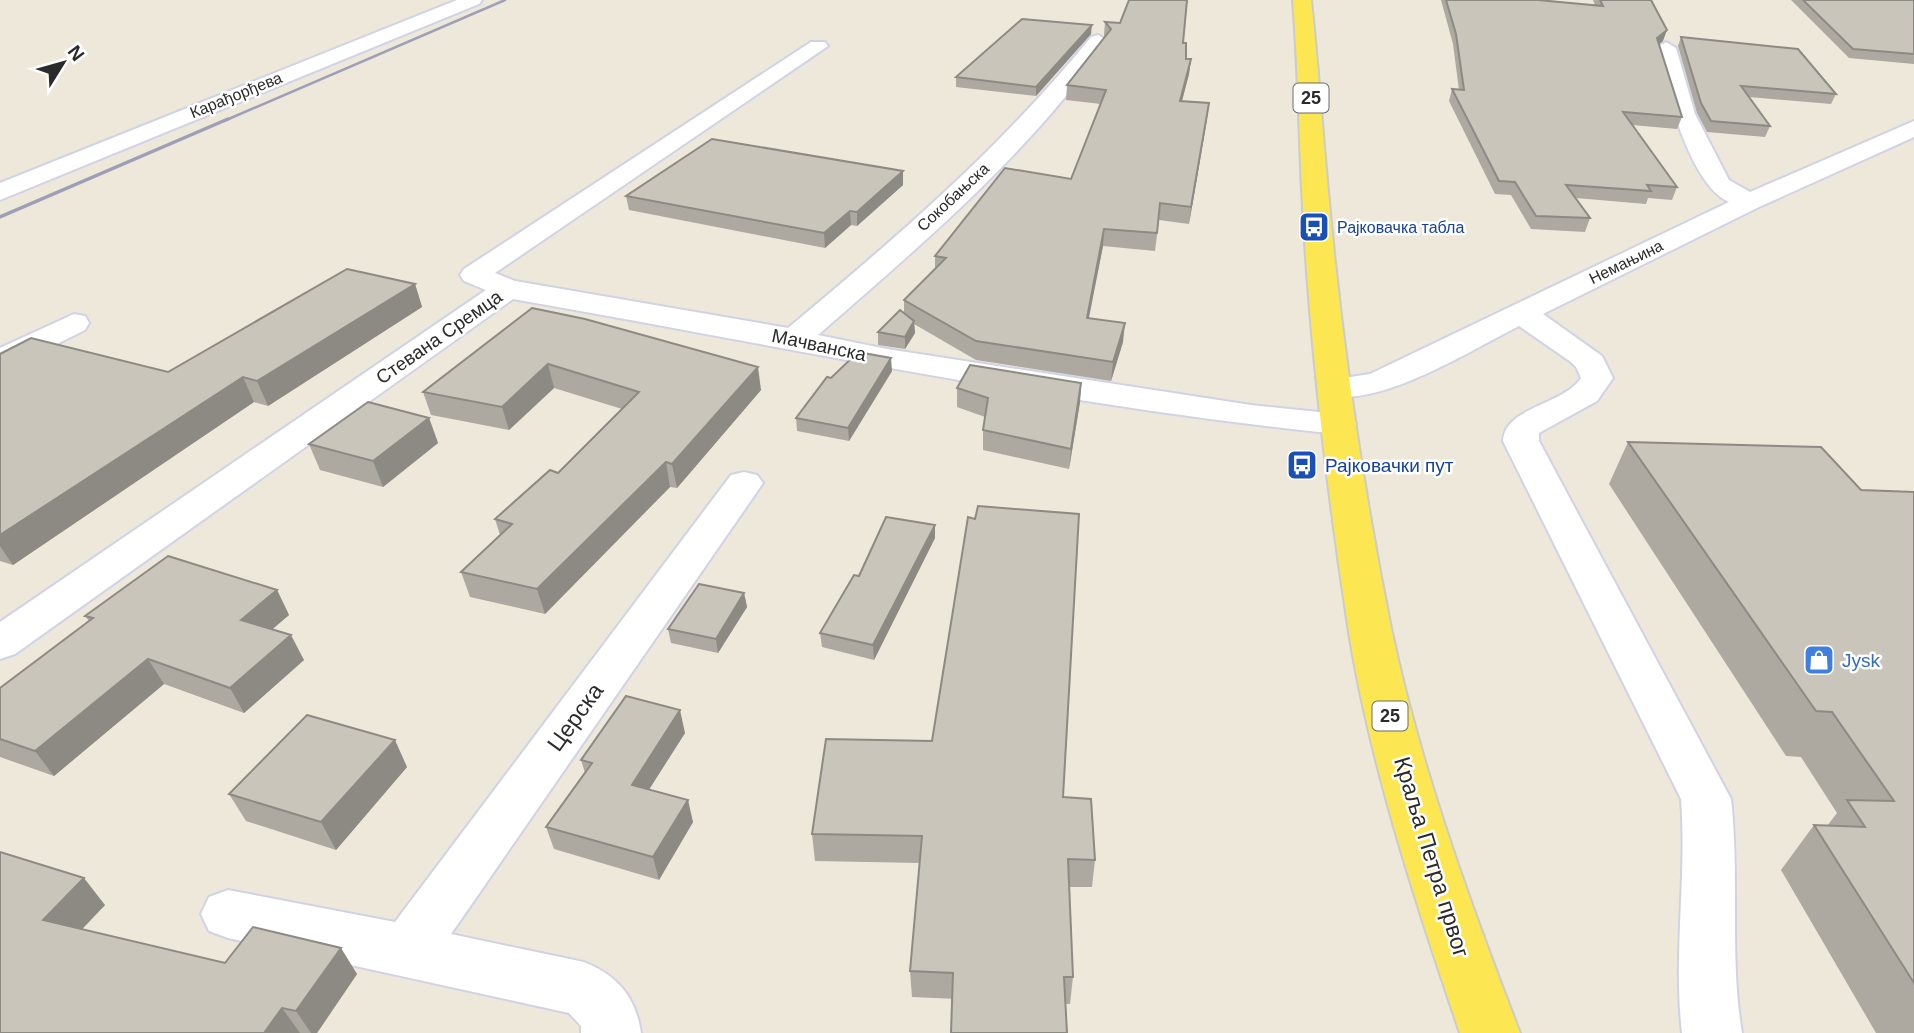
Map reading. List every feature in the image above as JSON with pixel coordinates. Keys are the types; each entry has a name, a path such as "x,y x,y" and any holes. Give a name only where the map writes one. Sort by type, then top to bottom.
{"main road":[{"name":"25","path":"1301,0 1311,99 1315,191 1338,406"},
{"name":"Краља Петра првог","path":"1338,406 1365,601 1392,725 1456,939 1490,1033"}],"street":[{"name":"Карађорђева","path":"0,192 473,0"},
{"name":"Сокобањска","path":"794,339 889,257 1027,128 1065,85 1098,41"},
{"name":"Стевана Сремца","path":"508,289 474,275 818,46"},
{"path":"1666,48 1684,114 1719,184 1730,193 1750,202"},
{"name":"Немањина","path":"1338,406 1358,387 1382,381 1750,202 1914,128"},
{"name":"Мачванска","path":"508,289 794,339 887,359 1251,415 1338,406"},
{"name":"Стевана Сремца","path":"0,643 508,289"},
{"path":"1521,313 1582,355 1595,371 1597,378 1594,387 1584,395 1527,426 1521,434 1521,441 1706,799 1710,852 1707,1004 1712,1033"},
{"path":"0,360 74,323"},
{"name":"Церска","path":"407,950 744,483"},
{"path":"228,914 584,989 600,1003 611,1021 611,1033"}],"building":[{"path":"1129,0 1187,0 1183,43 1186,43 1186,59 1191,59 1180,101 1209,103 1191,207 1160,203 1157,233 1104,229 1087,318 1125,323 1113,362 976,341 904,300 946,258 935,256 1005,168 1071,179 1106,90 1067,85 1111,29 1105,22 1120,23"},
{"path":"1446,0 1538,0 1603,6 1600,0 1651,0 1667,30 1657,38 1682,117 1623,112 1677,187 1647,185 1651,191 1566,185 1590,218 1536,216 1515,182 1499,181 1452,89 1464,90 1456,34"},
{"path":"1803,0 1914,0 1914,54 1853,49"},
{"path":"1022,19 1092,25 1036,87 956,77"},
{"path":"1681,37 1798,49 1836,94 1741,86 1770,126 1711,121 1701,103"},
{"path":"712,139 903,171 857,212 850,211 824,233 626,196"},
{"path":"347,269 415,284 257,381 243,377 0,535 0,354 31,338 168,372"},
{"path":"532,308 585,319 758,367 672,464 666,462 537,589 461,572 512,524 495,519 550,470 558,473 639,392 548,364 502,407 423,392"},
{"path":"900,310 914,321 905,337 878,332"},
{"path":"858,352 891,358 848,428 796,418 827,377 831,378"},
{"path":"970,365 1081,383 1071,449 983,430 988,398 957,388"},
{"path":"368,402 429,418 373,461 309,444"},
{"name":"Jysk","path":"1628,442 1821,447 1861,490 1914,492 1914,983 1814,825 1865,827 1847,800 1894,801 1832,712 1816,711"},
{"path":"978,506 1079,514 1063,797 1091,799 1095,860 1068,859 1073,977 1064,977 1067,1033 951,1033 953,973 910,971 922,836 812,834 826,739 932,741 968,517 975,519"},
{"path":"886,517 935,525 873,645 820,633 854,575 859,576"},
{"path":"168,556 277,590 241,620 291,635 230,688 148,659 35,751 0,739 0,688 93,618 85,616"},
{"path":"699,584 744,593 716,639 668,629"},
{"path":"626,696 680,710 632,785 688,800 653,857 546,827 592,763 581,760"},
{"path":"307,715 395,740 321,822 229,794"},
{"path":"0,852 84,878 43,920 225,963 253,927 341,948 296,1011 282,1008 264,1033 0,1033"}],"railway":[{"path":"224,121 505,0"},
{"path":"0,217 228,119"}],"place":[{"name":"Рајковачка табла","path":"1314,227"},
{"name":"Рајковачки пут","path":"1302,465"},
{"name":"Jysk","path":"1819,660"}]}
